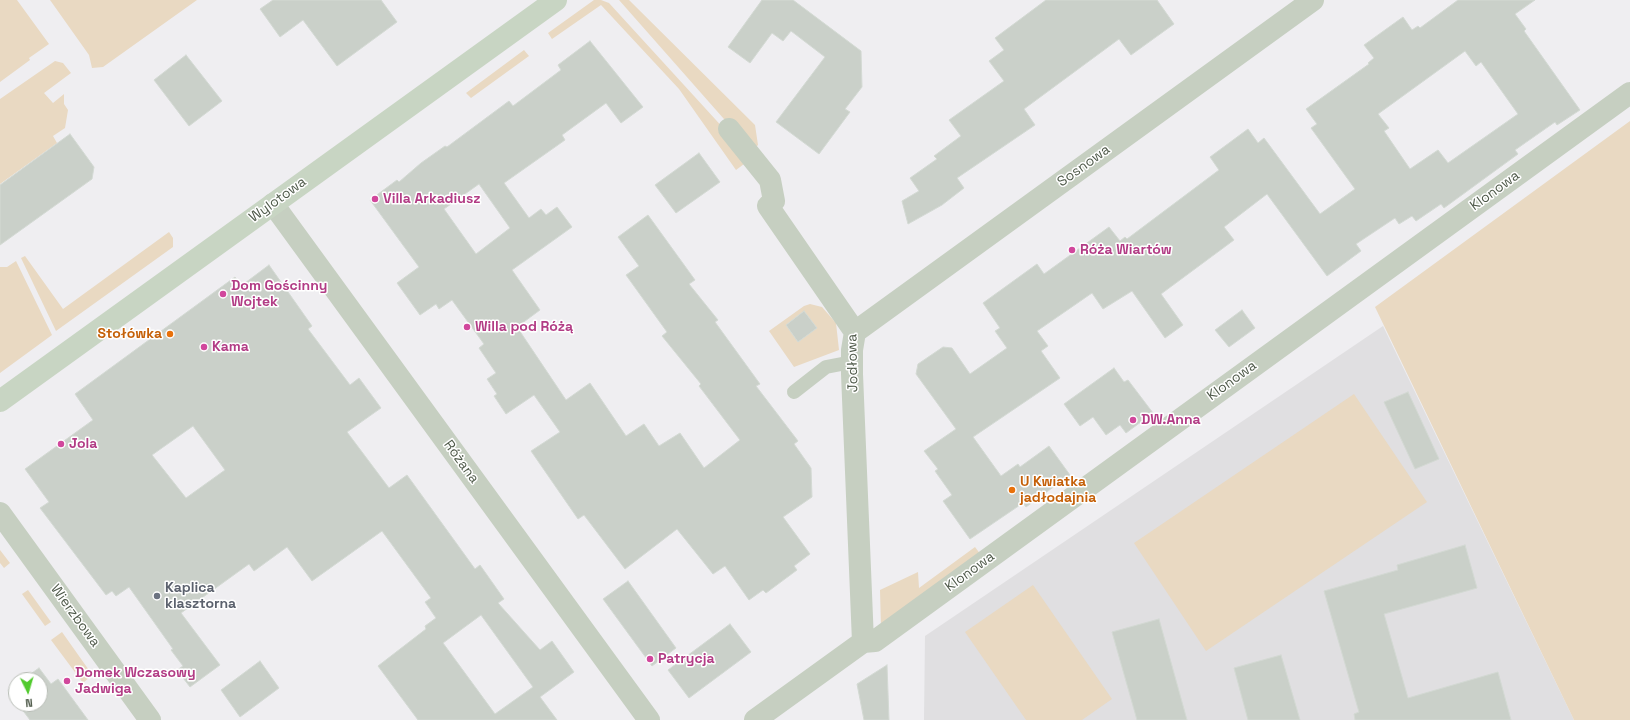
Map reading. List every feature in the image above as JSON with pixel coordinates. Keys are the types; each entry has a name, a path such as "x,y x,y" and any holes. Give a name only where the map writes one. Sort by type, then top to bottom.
{"street":[{"name":"Wylotowa","path":"0,401 556,0"},
{"name":"Sosnowa","path":"855,332 1314,0"},
{"name":"Klonowa","path":"755,720 863,642 875,641 1630,93"},
{"name":"Jodłowa","path":"729,129 770,180 774,201 768,206 855,332 852,362 863,642"},
{"name":"Różana","path":"273,204 649,720"},
{"name":"Wierzbowa","path":"0,512 150,720"}],"lane":[{"path":"794,392 826,367 852,362"}],"shaded area":[{"path":"0,0 17,0 49,44 0,82"},
{"path":"50,0 197,0 103,67 92,68 89,55"},
{"path":"594,0 601,0 609,3 726,131 744,164 736,170 679,89 601,5 552,39 548,33"},
{"path":"619,0 629,0 755,125 758,145 756,147 731,127"},
{"path":"524,50 529,56 471,98 466,93"},
{"path":"55,61 63,63 71,73 44,93 53,103 64,94 64,104 68,110 65,128 53,136 57,143 0,184 0,99"},
{"path":"1630,121 1630,720 1574,720 1375,307"},
{"path":"169,232 173,238 173,247 56,331 21,258 25,256 63,309"},
{"path":"16,261 52,335 0,373 0,267 7,267"},
{"path":"810,304 822,307 836,323 839,350 794,367 769,331 804,306","holes":["804,311 817,328 798,342 786,325"]},
{"path":"1383,326 1574,720 924,720 925,636"},
{"path":"1354,394 1427,502 1206,651 1134,543"},
{"path":"975,547 981,555 881,628 880,590 918,572 919,588"},
{"path":"0,550 10,563 4,568 0,563"},
{"path":"1033,585 1112,699 1082,720 1026,720 965,632"},
{"path":"28,590 51,622 45,626 22,594"},
{"path":"62,632 91,673 91,676 83,683 51,640"}],"building":[{"path":"273,0 381,0 397,22 337,66 303,20 280,37 260,9"},
{"path":"762,0 793,0 861,51 862,87 845,109 850,112 819,154 776,122 825,57 791,31 783,41 772,33 750,63 728,47"},
{"path":"1046,0 1157,0 1174,24 1131,55 1119,39 1024,109 1035,125 957,178 964,188 942,205 908,224 902,201 919,191 910,178 937,159 934,156 961,136 949,120 1004,81 989,61 1004,50 995,38"},
{"path":"1458,0 1535,0 1515,14 1526,29 1524,31 1580,110 1557,125 1555,122 1515,150 1518,154 1444,208 1441,204 1416,221 1412,216 1399,224 1395,218 1356,244 1361,251 1327,276 1267,194 1224,227 1234,240 1161,294 1183,325 1165,338 1132,291 1103,309 1092,293 1037,331 1048,346 1041,351 1060,378 973,437 1001,476 1018,464 1020,467 1049,446 1070,475 1026,507 1023,503 970,539 943,501 952,495 935,471 938,469 924,451 956,429 916,374 918,364 943,347 952,348 970,374 1007,348 995,331 1000,328 983,303 1037,264 1044,274 1109,227 1120,241 1125,237 1127,239 1219,170 1210,157 1248,129 1258,143 1264,138 1320,214 1355,189 1311,128 1317,124 1306,109 1369,64 1368,63 1374,58 1364,45 1403,17 1412,30 1418,26 1420,28","holes":["1465,51 1476,66 1481,62 1518,114 1448,163 1438,150 1410,169 1384,131 1389,128 1378,114"]},
{"path":"590,41 643,107 621,123 606,103 562,135 565,140 504,183 529,218 541,209 546,215 557,207 572,227 512,270 540,310 517,327 566,400 590,383 626,436 644,424 659,446 680,433 704,468 740,440 699,386 701,384 662,336 667,332 626,275 639,266 618,237 648,215 695,280 689,284 718,320 715,322 760,384 756,386 798,441 794,444 811,468 812,497 783,517 810,554 794,566 797,570 766,593 763,590 749,600 725,566 713,574 677,529 625,569 584,515 578,519 531,451 560,432 534,395 506,414 494,396 497,394 487,379 496,373 479,348 484,344 452,300 439,309 436,304 420,315 397,283 419,267 370,200 397,180 399,182 421,163 445,146 447,147 509,101 513,106 561,70 558,65","holes":["479,184 510,228 476,254 444,209"]},
{"path":"186,55 222,101 189,126 154,80"},
{"path":"70,134 94,167 92,179 0,245 0,185"},
{"path":"699,153 720,182 676,213 655,185"},
{"path":"269,265 312,326 308,329 350,385 359,378 381,408 347,432 389,488 407,475 475,569 480,565 504,599 498,603 540,650 552,641 574,672 540,697 557,720 418,720 378,666 426,629 425,626 436,618 425,602 431,598 382,531 312,581 287,547 254,571 249,564 181,613 220,665 190,687 177,670 183,666 171,650 173,649 129,587 116,596 112,591 106,595 40,508 49,502 25,469 93,420 75,394 235,277 241,286","holes":["193,426 225,470 186,498 152,455","481,615 533,687 495,714 443,643"]},
{"path":"1242,310 1255,328 1229,347 1215,330"},
{"path":"804,311 817,328 798,342 786,325"},
{"path":"1114,368 1124,382 1128,380 1153,413 1126,433 1120,425 1106,435 1093,417 1080,426 1064,404"},
{"path":"1408,392 1439,459 1415,469 1384,402"},
{"path":"1465,545 1477,588 1384,614 1408,698 1498,672 1511,720 1355,720 1354,714 1359,712 1324,591 1398,570 1397,565"},
{"path":"628,581 676,648 652,666 603,599"},
{"path":"1159,619 1187,720 1137,720 1112,632"},
{"path":"730,624 751,652 689,698 668,670"},
{"path":"1281,655 1300,720 1248,720 1234,668"},
{"path":"260,661 279,688 240,717 221,690"},
{"path":"887,665 889,720 864,720 857,684"},
{"path":"39,668 42,672 33,672"},
{"path":"58,679 88,720 30,720 24,712 48,712 48,680 51,684"}],"place":[{"name":"Villa Arkadiusz","path":"375,199"},
{"name":"Róża Wiartów","path":"1072,250"},
{"name":"Dom Gościnny Wojtek","path":"223,294"},
{"name":"Willa pod Różą","path":"467,327"},
{"name":"Stołówka","path":"170,334"},
{"name":"Kama","path":"204,347"},
{"name":"DW.Anna","path":"1133,420"},
{"name":"Jola","path":"61,444"},
{"name":"U Kwiatka jadłodajnia","path":"1012,490"},
{"name":"Kaplica klasztorna","path":"157,596"},
{"name":"Patrycja","path":"650,659"},
{"name":"Domek Wczasowy Jadwiga","path":"67,681"}]}
